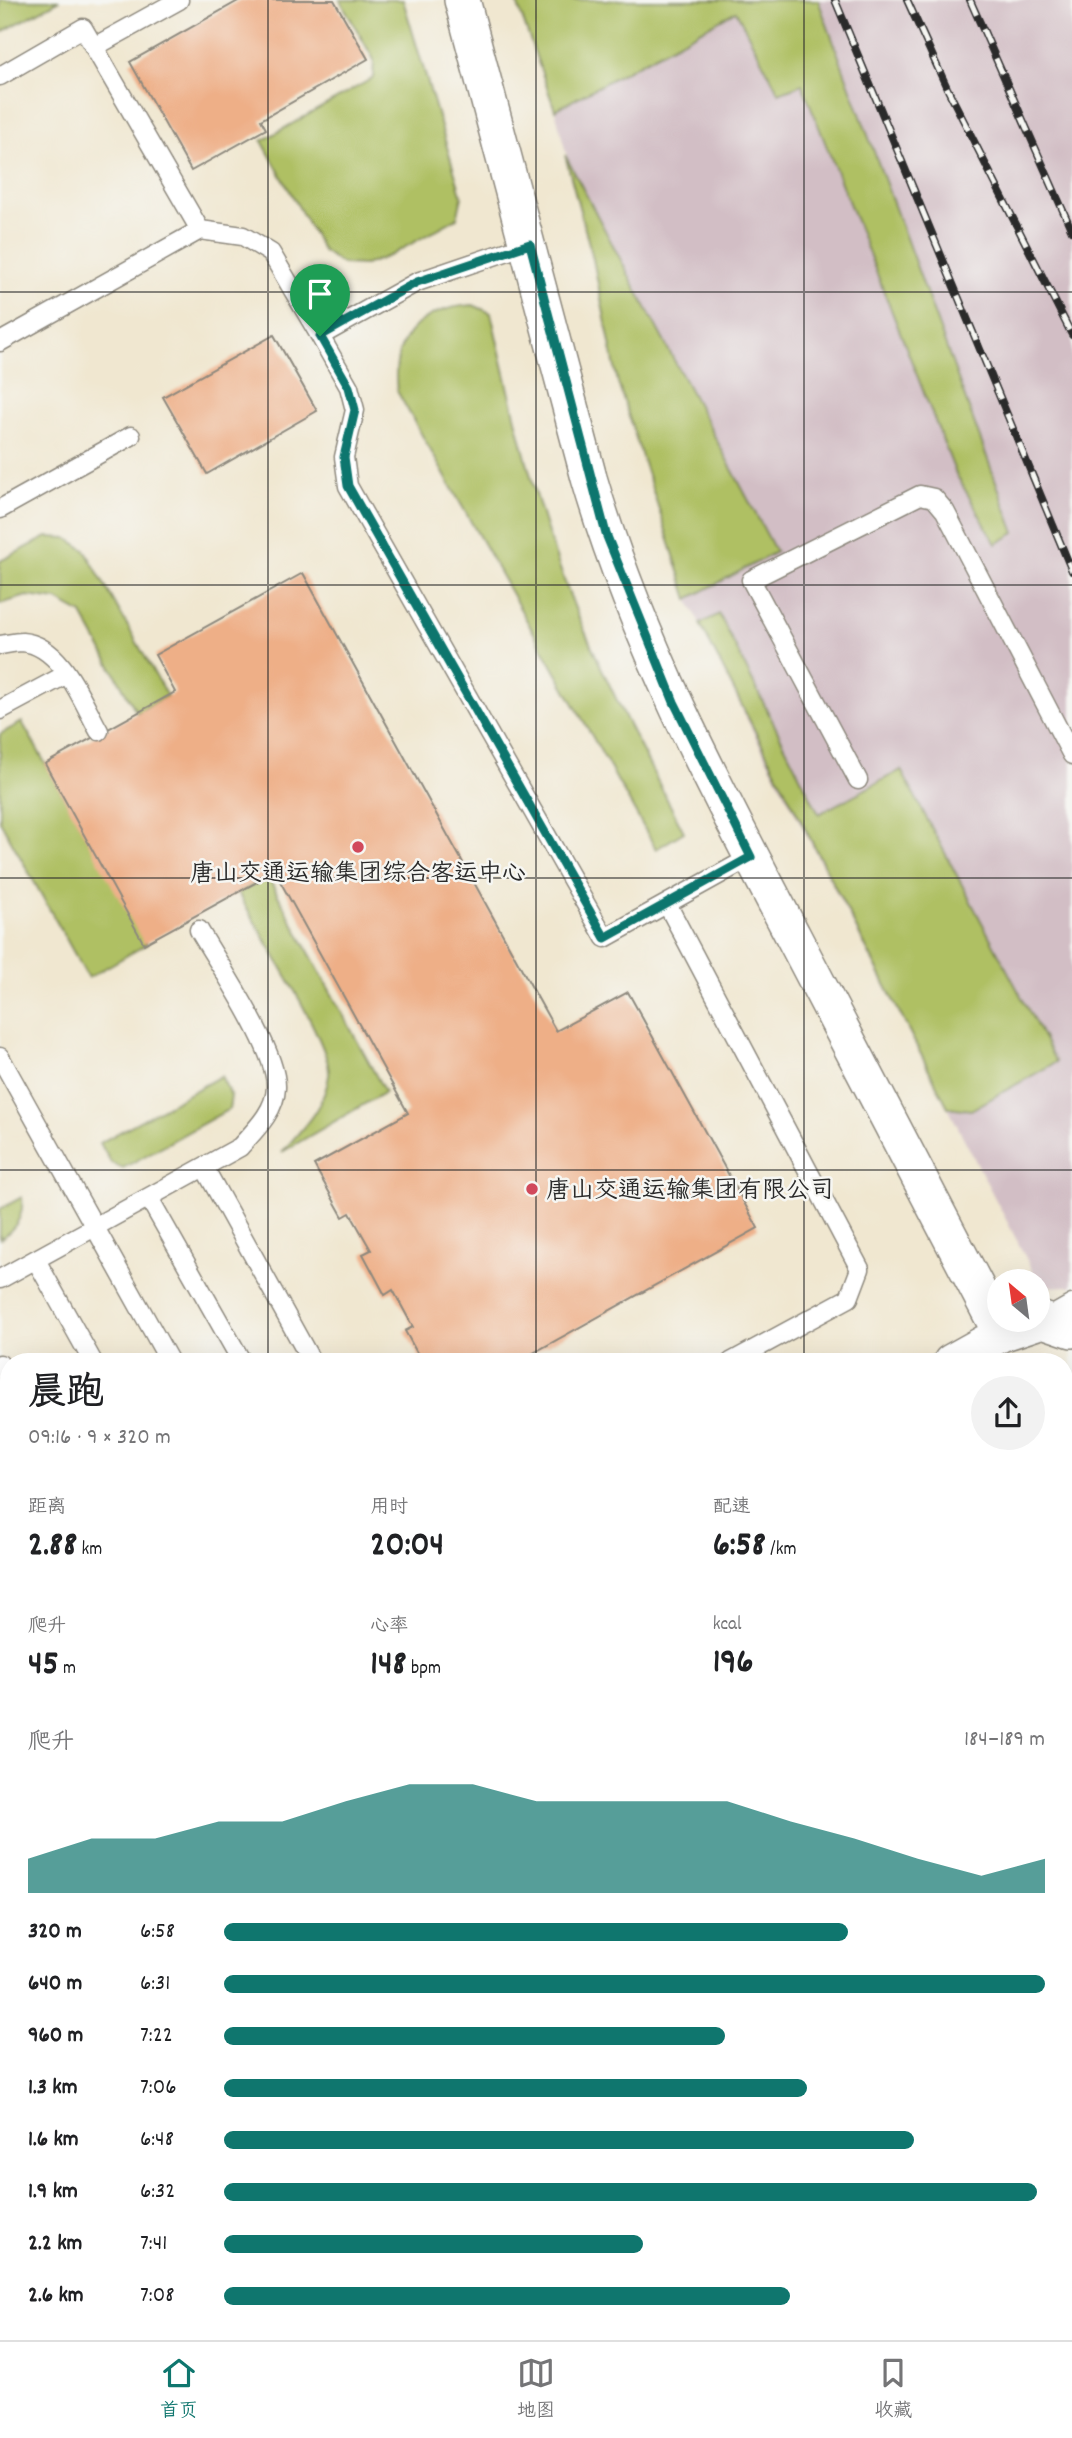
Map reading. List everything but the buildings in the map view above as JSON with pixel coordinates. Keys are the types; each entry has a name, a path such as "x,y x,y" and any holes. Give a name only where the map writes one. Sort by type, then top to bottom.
{"street":[{"path":"462,0 530,244 606,534 674,702 751,857 1002,1334"},
{"path":"967,1353 1002,1334 1062,1318"}],"lane":[{"path":"94,47 179,0"},
{"path":"0,76 83,28 200,230"},
{"path":"0,342 200,230 243,236 271,253 349,387 355,410 344,457 348,486 605,938 751,857"},
{"path":"320,336 417,282 530,244"},
{"path":"0,509 131,436"},
{"path":"858,780 751,580 920,495 934,498 945,511 1072,755"},
{"path":"0,645 23,642 48,652 67,674 99,731"},
{"path":"0,710 67,674"},
{"path":"667,904 860,1269 849,1298 747,1353"},
{"path":"0,1279 240,1147 264,1119 276,1089 271,1057 199,930"},
{"path":"0,1057 165,1353"},
{"path":"204,1167 307,1353"},
{"path":"149,1198 237,1353"},
{"path":"36,1260 88,1353"}],"shaded area":[{"path":"818,0 1072,0 1072,1286 1050,1287 1050,1269 1032,1269 758,742 688,599 618,383 593,259 555,110 735,10 779,93 802,83 956,474 996,544 1014,532"}],"green space":[{"path":"0,0 60,0 0,33"},
{"path":"340,0 403,0 462,197 457,218 391,255 365,265 342,264 323,251 262,141 373,78 374,60"},
{"path":"516,0 818,0 1015,533 996,544 956,474 802,84 779,93 736,11 555,110"},
{"path":"565,155 776,552 688,599 618,383 593,259"},
{"path":"473,305 491,313 538,501 576,611 614,695 684,832 656,849 397,391 399,355 404,341 413,329 438,312"},
{"path":"47,537 67,538 85,550 167,696 137,713 82,614 57,600 27,596 0,604 0,561"},
{"path":"719,614 819,814 901,770 1056,1062 971,1110 948,1107 700,624"},
{"path":"22,722 147,944 88,978 0,821 0,734"},
{"path":"268,877 385,1092 282,1152 318,1107 329,1075 327,1060 307,1013 238,893"},
{"path":"221,1076 231,1096 229,1109 123,1168 111,1163 100,1143"},
{"path":"22,1197 22,1210 18,1221 0,1239 0,1209"}],"railway":[{"path":"835,0 1072,571"},
{"path":"907,0 947,88 1072,335"},
{"path":"970,0 1072,231"}],"place":[{"name":"唐山交通运输集团综合客运中心","path":"358,847"},
{"name":"唐山交通运输集团有限公司","path":"532,1189"}],"route":[{"path":"530,244 589,478 606,534 650,649 751,857 605,938 348,486 344,457 355,410 349,387 320,336 417,282 530,244"}]}
